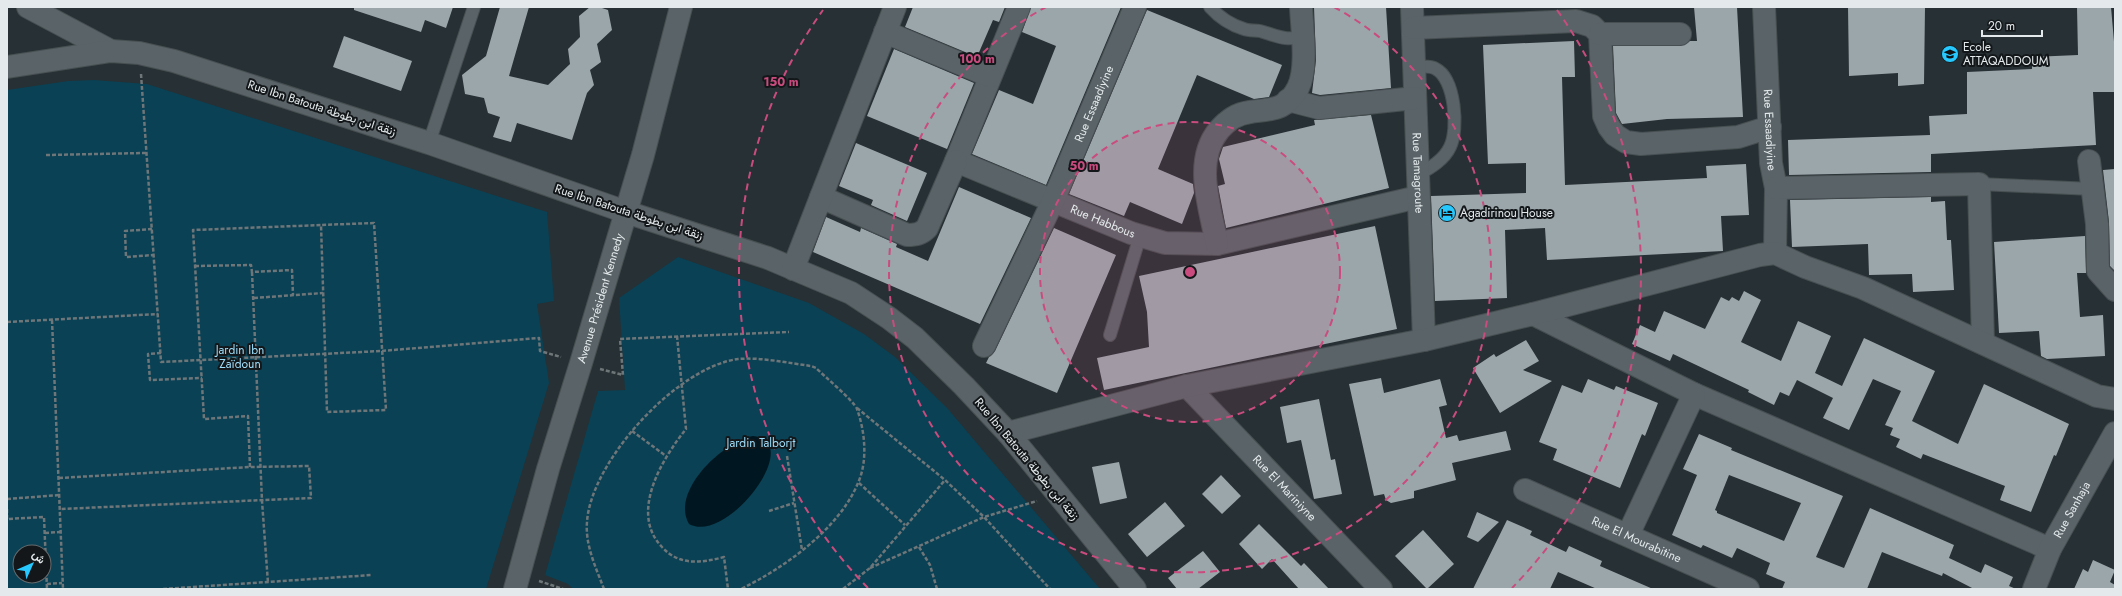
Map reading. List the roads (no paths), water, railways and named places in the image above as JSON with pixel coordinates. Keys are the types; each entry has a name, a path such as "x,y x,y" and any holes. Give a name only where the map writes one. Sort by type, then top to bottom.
{"street":[{"path":"28,7 111,51"},
{"name":"Avenue Président Kennedy","path":"517,583 548,469 626,212 681,7"},
{"path":"793,268 895,7"},
{"path":"821,197 907,235 922,233 927,228 1019,7"},
{"name":"Rue Essaadiyine","path":"984,346 1053,201 1135,7"},
{"path":"1217,244 1205,172 1205,157 1214,136 1228,120 1240,114 1273,110 1282,106 1298,88 1303,73 1301,7"},
{"name":"Rue Tamagroute","path":"1412,7 1424,340"},
{"name":"Rue Essaadiyine","path":"1764,7 1771,163 1776,188 1775,253"},
{"path":"1413,28 1576,21 1594,22 1680,34"},
{"path":"1594,22 1604,116 1615,135 1626,142 1641,144 1738,137 1770,127"},
{"path":"885,32 990,76"},
{"name":"Rue Ibn Batouta زنقة ابن بطوطة","path":"7,67 111,51 139,53 174,61 429,143 626,212 768,258 851,294 889,318 915,338 964,386 1008,433 1135,589"},
{"path":"1288,100 1319,108 1415,98"},
{"name":"Rue Habbous","path":"956,160 1140,236 1165,243 1217,244 1418,197"},
{"path":"2089,161 2097,224 2098,271 2115,290"},
{"path":"1776,188 1979,184 1983,343"},
{"path":"1008,433 1187,386 1424,340 1533,314 1760,255 1775,253 1863,288 2097,396 2115,399"},
{"path":"1533,314 1694,394 2050,549"},
{"name":"Rue El Mariniyne","path":"1187,386 1381,589"},
{"path":"1628,535 1694,394"},
{"name":"Rue Sanhaja","path":"2034,589 2050,549 2115,433"},
{"name":"Rue El Mourabitine","path":"1525,490 1748,589"}],"lane":[{"path":"429,143 474,7"},
{"path":"1210,7 1219,17 1244,29 1259,31 1276,38 1296,38 1302,36"},
{"path":"1414,67 1427,66 1436,69 1444,75 1449,85 1454,109 1453,136 1450,147 1436,164 1418,175"},
{"path":"1979,184 2092,189"},
{"path":"1110,335 1140,236"}],"place":[{"name":"Ecole ATTAQADDOUM","path":"1950,54"},
{"name":"Agadirinou House","path":"1447,213"}],"park label":[{"name":"Jardin Ibn Zaïdoun","path":"240,357"},
{"name":"Jardin Talborjt","path":"761,443"}]}
